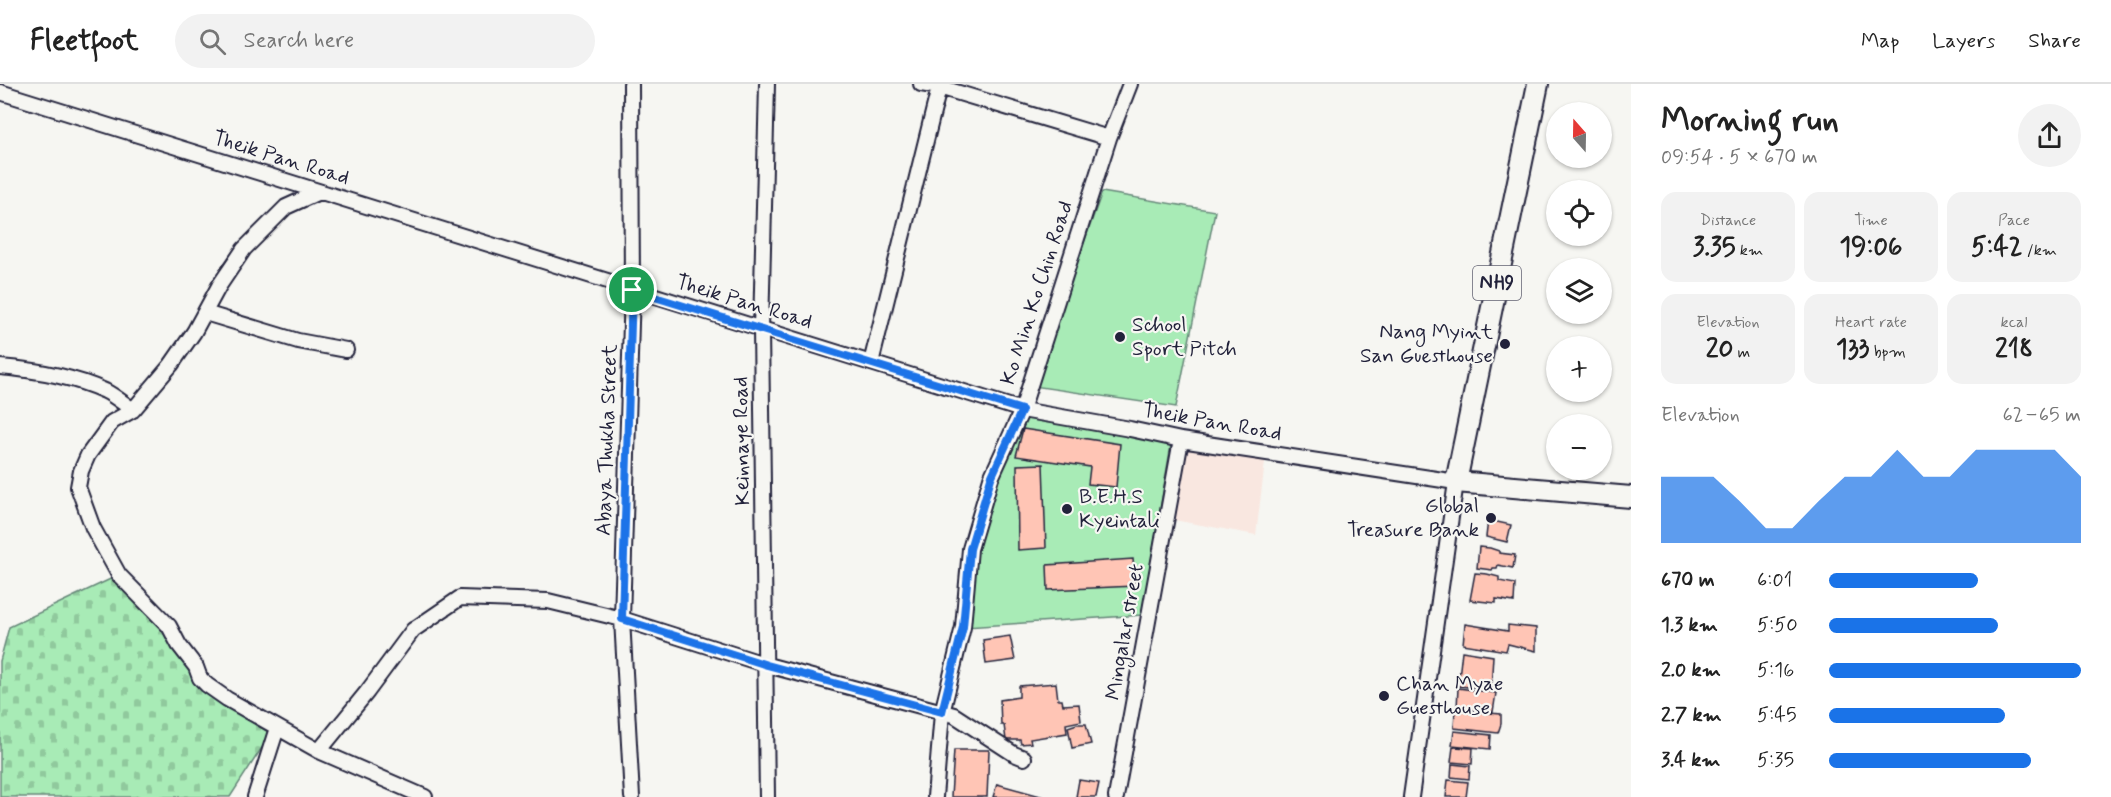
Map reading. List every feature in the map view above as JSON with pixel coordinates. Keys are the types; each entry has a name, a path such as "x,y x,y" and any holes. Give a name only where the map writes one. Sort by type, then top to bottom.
{"highway":[{"name":"NH9","path":"1456,482 1539,84"},
{"path":"1456,482 1631,497"}],"street":[{"name":"Abaya Thukha Street","path":"630,84 632,290 622,619 632,797"},
{"name":"Keinnaye Road","path":"767,84 761,330 767,797"},
{"path":"921,84 939,86 1109,138"},
{"name":"Ko Min Ko Chin Road","path":"935,797 942,712 963,627 970,549 991,478 1022,410 1109,138 1130,84"},
{"path":"871,363 939,86"},
{"name":"Theik Pan Road","path":"0,92 1022,410 1181,440 1456,482"},
{"path":"319,192 286,207 244,249 171,366 133,410 112,422 88,454 78,487 93,528 119,575 169,626 179,645 196,667 200,678 227,699 319,751 407,793 425,797"},
{"path":"205,313 298,341 346,350"},
{"path":"0,367 35,370 83,382 108,392 133,410"},
{"name":"Mingalar street","path":"1116,797 1181,440"},
{"path":"1411,797 1456,482"},
{"path":"319,751 413,630 460,598 548,601 622,619 767,665 954,715 1014,754 1024,758"},
{"path":"255,797 277,728"}],"shaded area":[{"path":"1188,440 1266,454 1256,535 1174,520"}],"green space":[{"name":"School Sport Pitch","path":"1102,192 1215,211 1176,407 1033,386"},
{"path":"1014,414 1172,439 1142,615 966,627 970,549"},
{"path":"119,575 169,626 200,678 277,728 230,797 0,797 0,661 9,627"}],"building":[{"path":"1023,429 1120,444 1116,487 1088,484 1090,467 1016,456"},
{"path":"1043,464 1046,548 1018,550 1017,465"},
{"path":"1488,520 1511,525 1507,542 1486,537"},
{"path":"1479,547 1515,555 1513,568 1498,565 1492,570 1477,568"},
{"path":"1133,559 1135,586 1048,590 1047,565"},
{"path":"1475,573 1499,577 1499,581 1515,584 1514,602 1496,599 1496,603 1470,600"},
{"path":"1465,624 1508,631 1508,625 1536,628 1536,651 1508,644 1506,651 1463,644"},
{"path":"1010,636 1015,660 986,664 983,640"},
{"path":"1462,651 1493,656 1491,689 1458,686"},
{"path":"1056,683 1058,700 1062,700 1063,705 1079,704 1081,721 1066,724 1067,733 1030,739 1031,743 1021,744 1020,740 1006,740 1004,725 1001,725 1000,700 1019,697 1019,686"},
{"path":"1458,688 1496,693 1493,712 1457,708"},
{"path":"1455,710 1501,714 1498,733 1454,728"},
{"path":"1086,724 1091,744 1072,748 1068,727"},
{"path":"1454,731 1491,735 1490,749 1452,745"},
{"path":"1453,747 1473,748 1472,764 1451,762"},
{"path":"954,750 989,750 987,797 951,797"},
{"path":"1452,764 1470,766 1469,779 1451,777"},
{"path":"1079,780 1099,783 1096,797 1076,797"},
{"path":"1448,780 1468,782 1466,797 1446,797"},
{"path":"997,784 1044,797 993,797"}],"place":[{"name":"School Sport Pitch","path":"1120,337"},
{"name":"Nang Myint San Guesthouse","path":"1505,344"},
{"name":"B.E.H.S Kyeintali","path":"1067,509"},
{"name":"Global Treasure Bank","path":"1491,518"},
{"name":"Chan Myae Guesthouse","path":"1384,696"}],"route":[{"path":"632,290 1022,410 991,478 970,549 963,627 942,712 767,665 622,619 632,290"}]}
